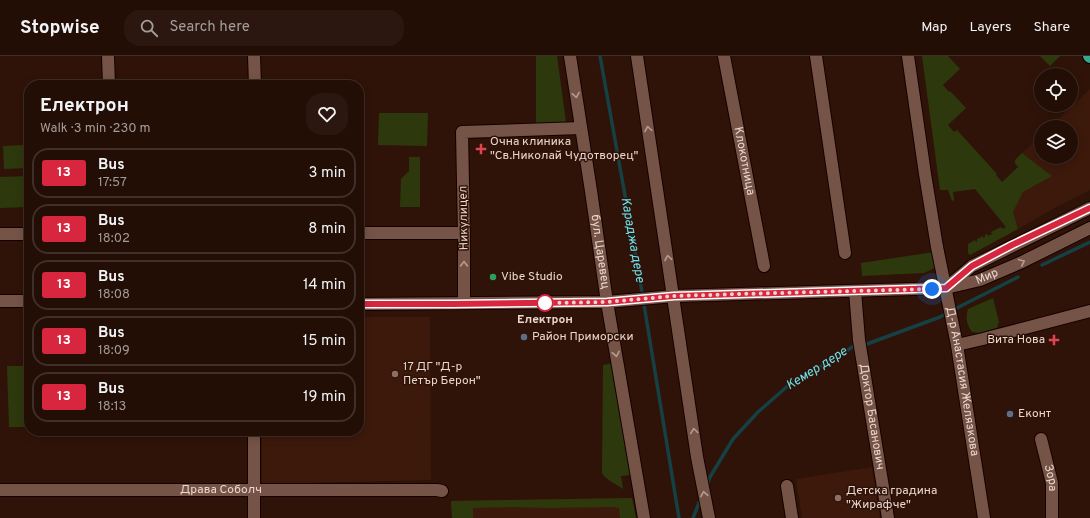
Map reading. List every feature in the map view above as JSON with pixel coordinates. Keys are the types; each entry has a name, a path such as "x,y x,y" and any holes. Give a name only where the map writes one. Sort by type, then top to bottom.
{"street":[{"path":"108,56 109,80"},
{"path":"254,56 255,80"},
{"name":"бул. Царевец","path":"570,56 591,191 613,301 644,518"},
{"path":"637,56 700,470 709,518"},
{"name":"Клокотница","path":"724,56 764,266"},
{"path":"816,56 845,253"},
{"name":"Д-р Анастасия Желязкова","path":"908,56 925,174 957,345 984,518"},
{"name":"Никулицел","path":"464,303 462,132 581,128"},
{"name":"Мир","path":"946,288 972,266 1012,245 1090,208"},
{"name":"Мир","path":"946,288 980,280 1022,262 1090,228"},
{"path":"364,233 464,233"},
{"path":"0,234 24,234"},
{"path":"364,304 613,301 674,296 946,288"},
{"name":"Доктор Басанович","path":"855,291 860,344 888,518"},
{"path":"0,301 24,301"},
{"path":"957,345 1090,311"},
{"path":"254,436 254,518"},
{"name":"Зора","path":"1041,439 1052,483 1052,518"},
{"path":"787,486 792,518"},
{"name":"Драва Соболч","path":"0,490 442,491"}],"shaded area":[{"path":"1090,89 1090,190 1018,229 1013,212 1023,192 1051,176 1036,164 1078,164 1078,120 1057,120 1066,112 1078,112 1078,100"},
{"path":"1034,142 1034,163 1022,153"},
{"name":"17 ДГ \"Д-р Петър Берон\"","path":"364,317 430,317 431,480 262,484 262,436 364,436"},
{"name":"Детска градина \"Жирафче\"","path":"872,467 880,518 802,518 796,479"},
{"path":"632,498 636,518 452,518 451,501"}],"green space":[{"path":"536,56 557,56 567,129 536,130"},
{"path":"922,56 948,56 960,69 943,85 966,108 948,125 954,132 957,130 997,174 996,175 1002,182 1018,167 1015,160 1022,153 1034,162 1034,164 1036,164 1052,176 1023,192 1013,212 1018,229 970,255 968,253 968,244 975,240 976,242 977,239 983,236 983,238 985,237 987,234 988,236 992,234 991,232 1001,227 1002,229 1006,227 975,189 953,192 954,200 952,201 948,190 940,190"},
{"path":"1040,56 1060,56 1050,66"},
{"path":"379,113 428,113 427,146 378,145"},
{"path":"24,145 24,168 4,169 3,146"},
{"path":"409,157 420,157 420,207 400,207 401,179 409,171"},
{"path":"24,176 24,207 0,208 0,177"},
{"path":"934,252 937,267 924,273 862,276 861,263"},
{"path":"993,298 999,322 997,328 979,333 972,332 967,321 968,309"},
{"path":"617,362 636,467 630,475 621,476 623,489 609,480 602,473 603,365"},
{"path":"7,366 24,366 24,427 9,427"},
{"path":"632,498 636,518 620,518 619,508 613,507 510,507 473,508 473,518 452,518 451,501"}],"waterway":[{"name":"Караджа дере","path":"600,56 638,268 679,518"},
{"name":"Кемер дере","path":"1042,265 1090,242"},
{"name":"Кемер дере","path":"953,310 1018,277"},
{"name":"Кемер дере","path":"707,485 710,477 733,439 758,412 790,384 854,346 867,344 940,317 947,313"},
{"name":"Кемер дере","path":"693,518 701,498"}],"bus line":[{"name":"13","path":"364,304 607,302 674,296 946,288 972,266 1012,245 1090,208"}],"place":[{"name":"Очна клиника \"Св.Николай Чудотворец\"","path":"481,149"},
{"name":"Vibe Studio","path":"493,277"},
{"name":"Електрон","path":"545,303"},
{"name":"Район Приморски","path":"524,337"},
{"name":"Вита Нова","path":"1054,340"},
{"name":"17 ДГ \"Д-р Петър Берон\"","path":"395,374"},
{"name":"Еконт","path":"1010,414"},
{"name":"Детска градина \"Жирафче\"","path":"838,498"}],"route":[{"path":"545,303 607,302 674,296 932,289"}]}
